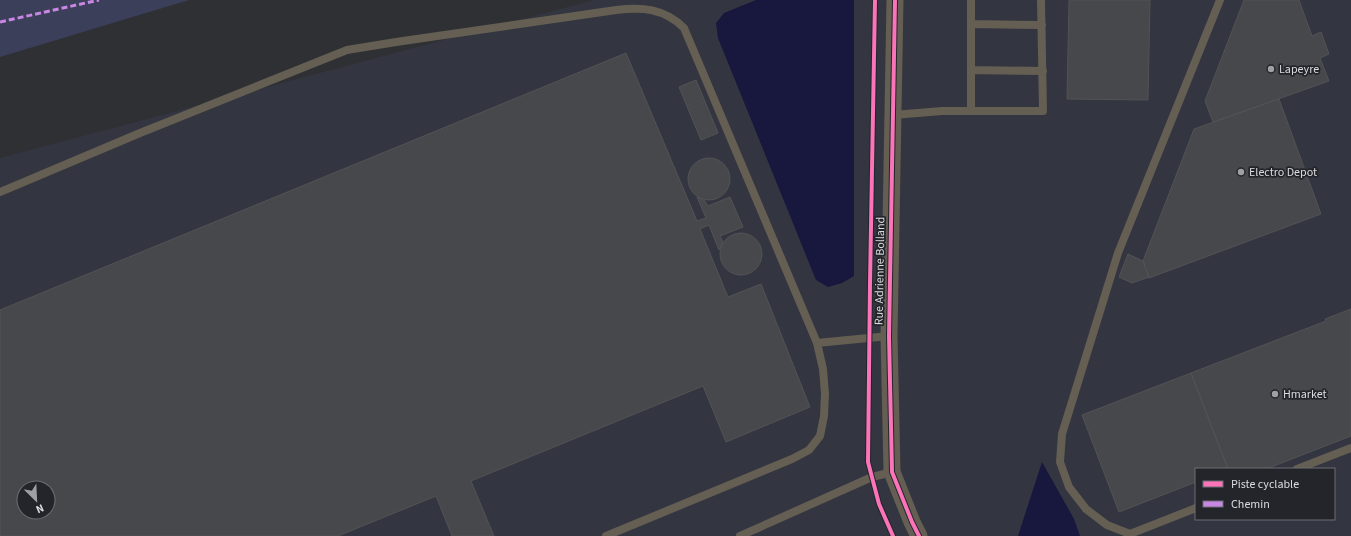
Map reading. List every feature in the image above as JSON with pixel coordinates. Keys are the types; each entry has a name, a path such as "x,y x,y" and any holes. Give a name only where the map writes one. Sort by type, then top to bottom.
{"street":[{"name":"Rue Adrienne Bolland","path":"895,0 888,336 892,472 919,536"}],"lane":[{"path":"971,0 972,111"},
{"path":"893,115 942,111 1043,111 1041,0"},
{"path":"1195,508 1130,534 1107,525 1086,509 1069,487 1060,462 1062,434 1118,253 1220,0"},
{"path":"0,192 140,133 347,50 635,8 663,13 675,19 684,28 817,343 823,369 824,416 820,436 809,450 792,459 606,536"},
{"path":"971,24 1042,25"},
{"path":"971,70 1042,70"},
{"path":"817,343 888,336"},
{"path":"1300,468 1351,448"},
{"path":"740,536 872,477 892,472"}],"shaded area":[{"path":"0,0 189,0 0,57"},
{"path":"594,0 1351,0 1351,536 0,536 0,158"},
{"path":"756,0 854,0 854,276 842,283 828,287 816,280 718,38 716,23 724,13"},
{"path":"1042,462 1074,519 1080,536 1018,536"}],"building":[{"path":"1069,0 1150,0 1148,100 1067,99"},
{"name":"Lapeyre","path":"1244,0 1299,0 1312,36 1321,32 1329,54 1320,58 1329,81 1213,122 1205,101"},
{"path":"626,53 697,221 706,218 697,197 705,201 708,206 730,197 743,227 720,236 723,242 719,250 709,225 700,229 728,297 761,284 810,407 726,442 703,386 471,481 494,536 452,536 436,496 338,536 0,536 0,310"},
{"path":"696,80 718,133 701,140 679,87"},
{"name":"Electro Depot","path":"1279,99 1321,214 1149,278 1143,261 1194,129"},
{"path":"705,158 713,158 721,161 727,167 730,179 727,191 721,197 713,200 705,200 697,197 691,191 688,183 688,175 691,167 697,161"},
{"path":"737,233 745,233 753,236 759,242 762,254 759,266 753,272 745,275 737,275 729,272 723,266 720,258 720,250 723,242 729,236"},
{"path":"1128,254 1143,261 1149,277 1132,283 1119,277"},
{"path":"1351,309 1351,436 1269,468 1228,468 1191,373 1326,321 1325,319"},
{"path":"1191,373 1228,468 1195,468 1195,482 1119,512 1082,415"}],"marked path":[{"path":"0,22 99,0"}],"cycle path":[{"path":"875,0 868,462 879,504 893,536"},
{"path":"895,0 889,336 892,472 919,536"}],"place":[{"name":"Lapeyre","path":"1271,69"},
{"name":"Electro Depot","path":"1241,172"},
{"name":"Hmarket","path":"1275,394"}]}
